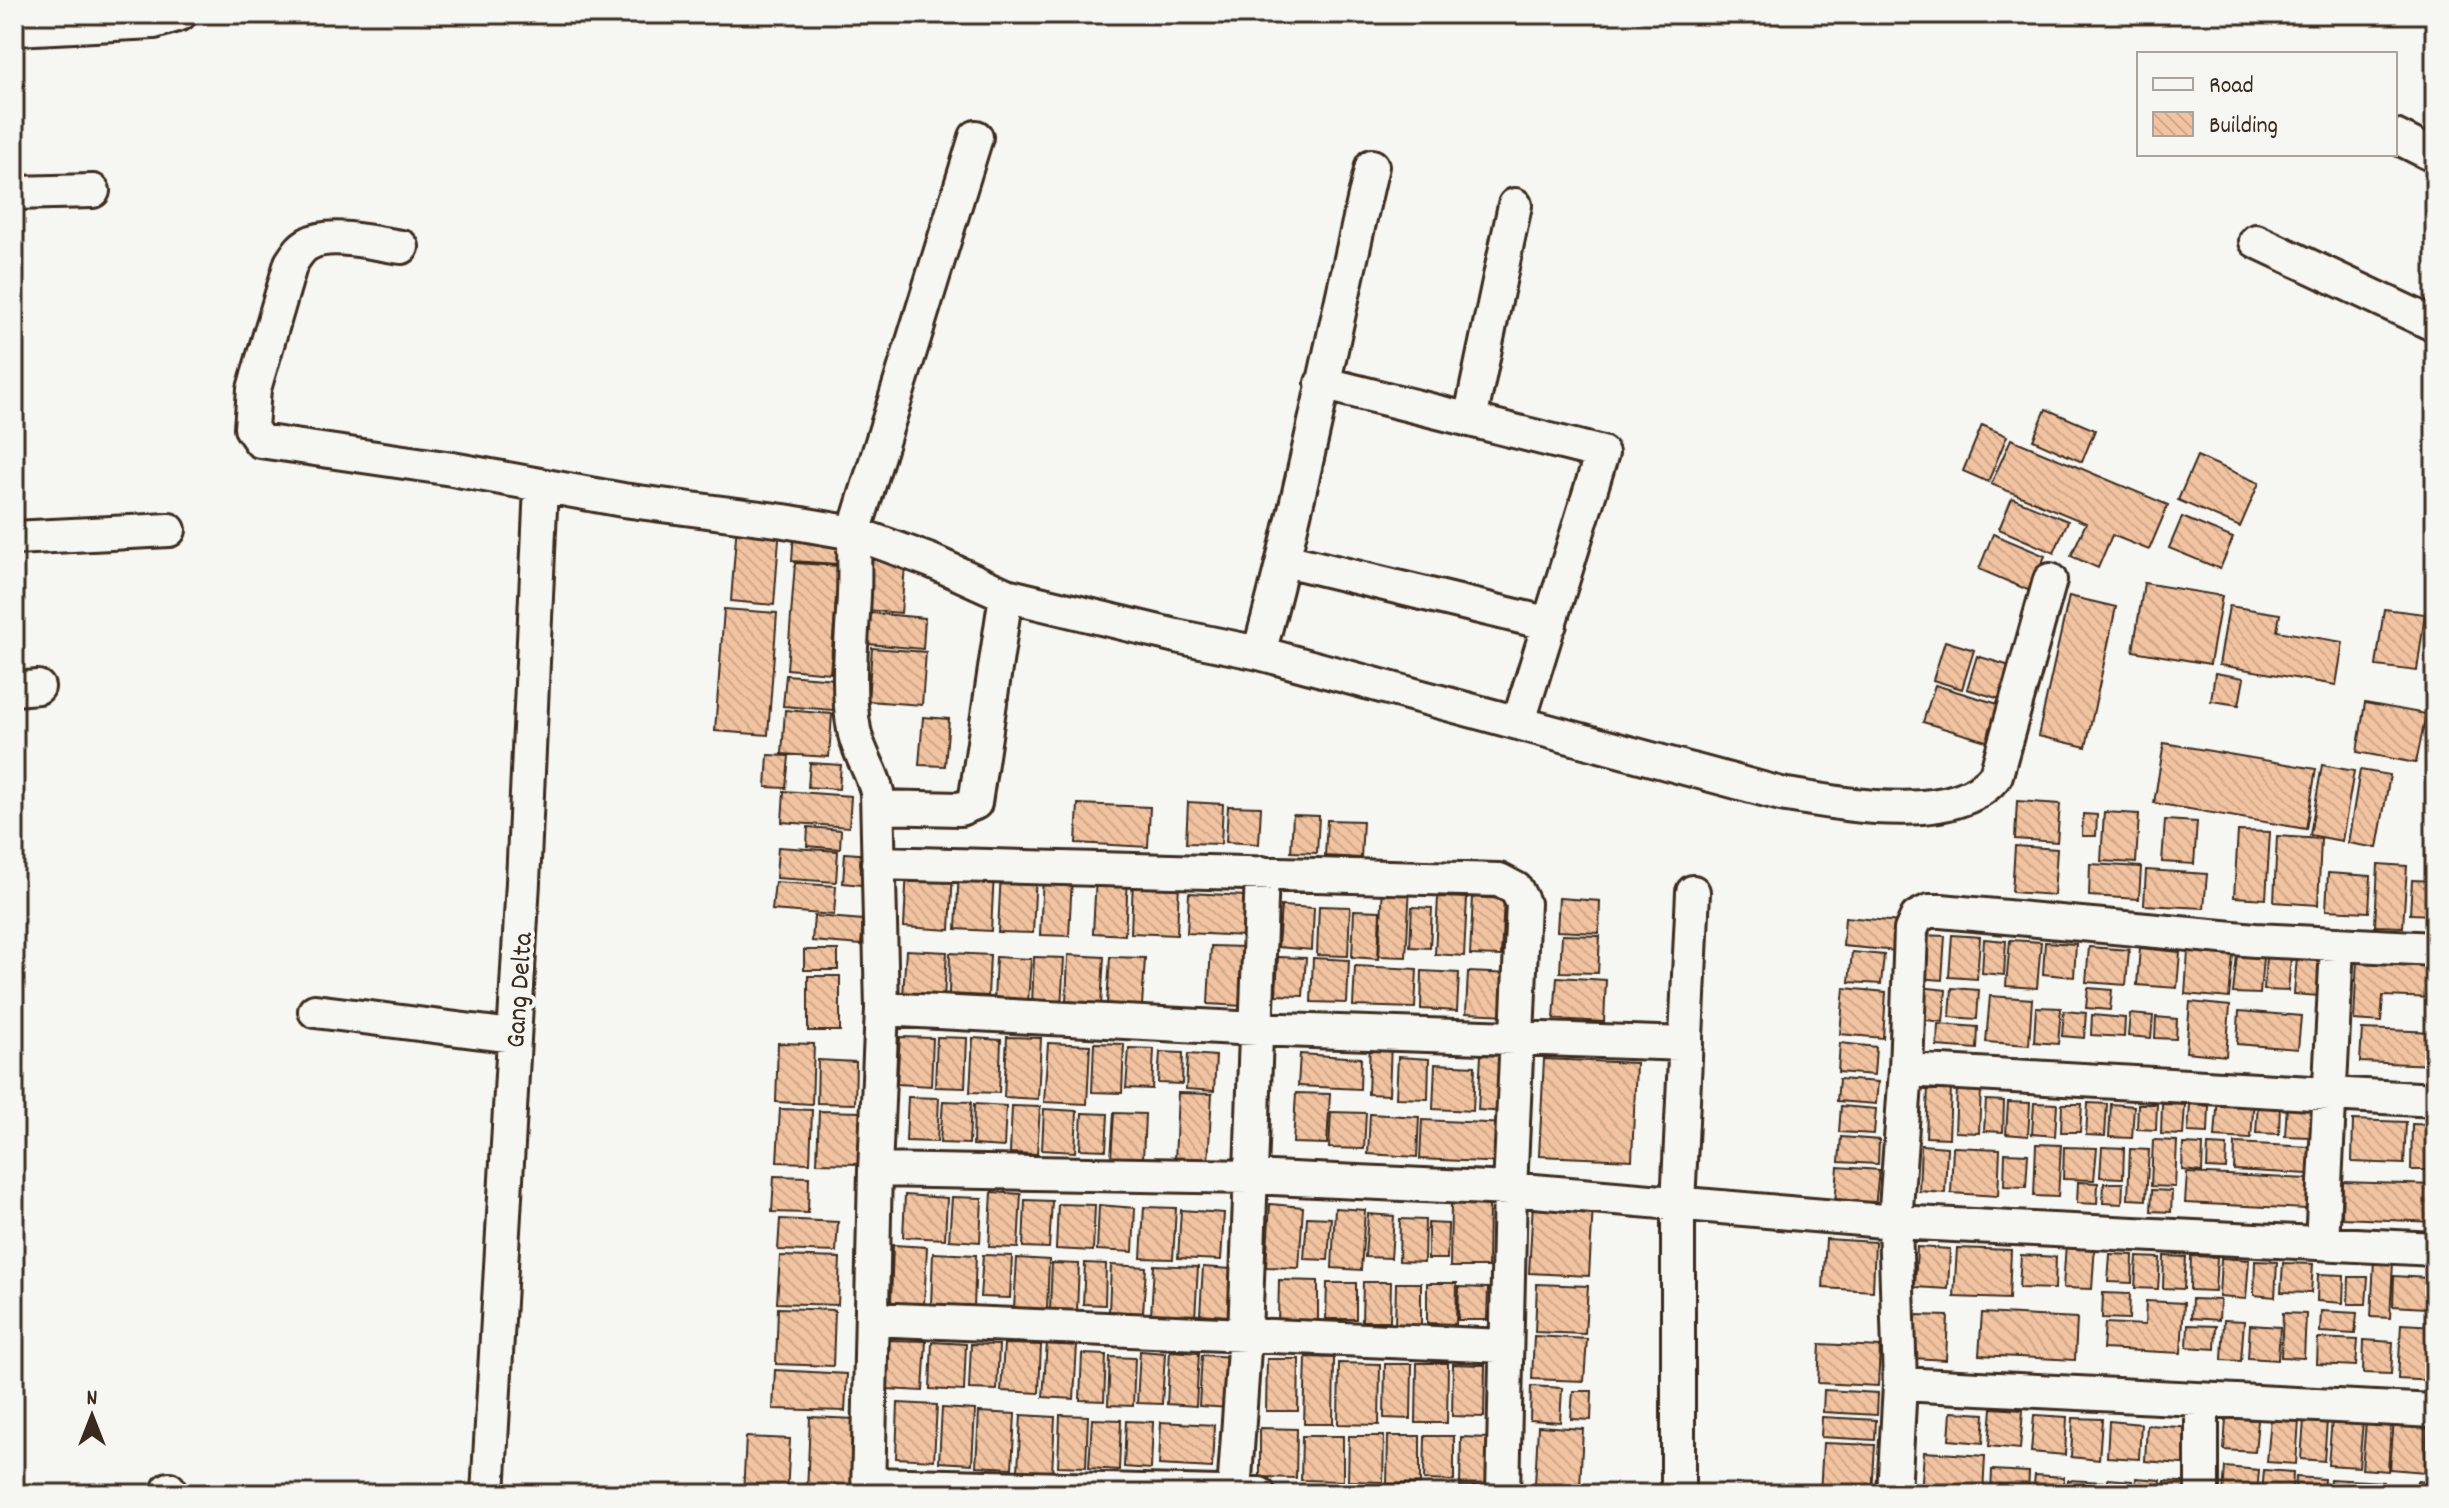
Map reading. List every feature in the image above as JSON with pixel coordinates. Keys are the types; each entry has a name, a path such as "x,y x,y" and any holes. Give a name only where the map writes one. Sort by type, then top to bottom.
{"street":[{"path":"14,29 154,22 172,19 180,14"},
{"path":"976,137 854,533 855,590 850,679 853,727 858,748 874,779 879,807 882,1009 868,1489 1259,1494"},
{"path":"2397,137 2435,156"},
{"path":"1259,653 1285,560 1372,166"},
{"path":"14,193 93,191"},
{"path":"1470,420 1515,205"},
{"path":"402,247 330,238 308,244 299,251 291,263 254,389 250,418 252,434 260,441 854,533 931,561 1006,595 1259,653 1781,794 1842,804 1891,807 1918,806 1980,792 1996,775 2050,580"},
{"path":"2256,241 2435,325"},
{"path":"1322,383 1602,453 1519,721"},
{"name":"Gang Delta","path":"488,1494 527,807 541,486"},
{"path":"14,538 169,530"},
{"path":"1285,560 1550,624"},
{"path":"879,807 960,809 975,803 1006,595"},
{"path":"878,863 1499,880 1512,885 1520,893 1523,903 1510,1189 1503,1494"},
{"path":"1234,1493 1245,1334 1262,873"},
{"path":"1678,1494 1678,1204 1693,892"},
{"path":"1894,1494 1900,1384 1895,1222 1906,1070 1911,930 1917,917 1929,911 2337,946 2435,949"},
{"path":"2322,1243 2337,946"},
{"path":"882,1009 1257,1029 1686,1044"},
{"path":"315,1011 513,1036"},
{"path":"1906,1070 2435,1100"},
{"path":"875,1170 1250,1177 1510,1189 1895,1222 2435,1249"},
{"path":"872,1319 1505,1346"},
{"path":"1900,1384 2435,1411"},
{"path":"2202,1401 2202,1494"}],"building":[{"path":"2046,409 2095,430 2082,462 2033,440"},
{"path":"1982,425 2007,436 1988,482 1963,471"},
{"path":"2011,439 2168,505 2149,550 2112,535 2098,568 2071,556 2086,523 1991,484"},
{"path":"2197,456 2259,483 2240,527 2178,500"},
{"path":"2012,498 2068,521 2054,553 1999,529"},
{"path":"2182,517 2233,538 2220,569 2169,548"},
{"path":"737,523 780,526 774,605 731,601"},
{"path":"794,529 840,532 838,564 792,561"},
{"path":"1993,534 2045,556 2030,591 1979,569"},
{"path":"871,553 906,555 901,613 866,610"},
{"path":"795,563 839,566 830,673 787,669"},
{"path":"2144,583 2222,596 2210,664 2133,651"},
{"path":"2069,596 2116,607 2086,747 2038,736"},
{"path":"2229,606 2280,614 2277,631 2343,642 2336,685 2219,665"},
{"path":"724,609 777,613 768,735 715,731"},
{"path":"2384,609 2425,614 2417,671 2376,666"},
{"path":"871,613 925,618 923,649 868,644"},
{"path":"1945,641 1974,650 1962,689 1933,680"},
{"path":"872,648 926,652 922,705 868,701"},
{"path":"1977,656 2010,666 2000,699 1967,689"},
{"path":"2215,673 2244,678 2239,705 2211,701"},
{"path":"786,675 835,679 833,710 783,706"},
{"path":"1935,685 2008,707 1996,744 1923,722"},
{"path":"2365,703 2426,714 2416,763 2357,752"},
{"path":"785,710 832,714 829,757 782,754"},
{"path":"923,717 949,719 945,766 919,765"},
{"path":"2164,743 2316,769 2306,829 2154,803"},
{"path":"768,755 789,756 786,788 766,787"},
{"path":"810,763 841,765 839,789 808,787"},
{"path":"2322,765 2354,771 2342,841 2310,835"},
{"path":"2360,770 2390,775 2377,848 2348,843"},
{"path":"784,791 851,796 849,827 782,822"},
{"path":"2017,801 2060,804 2057,842 2015,839"},
{"path":"1188,802 1223,804 1221,844 1186,843"},
{"path":"1078,804 1150,807 1148,847 1076,843"},
{"path":"1228,806 1261,807 1259,844 1226,842"},
{"path":"2104,812 2139,814 2136,863 2101,861"},
{"path":"2083,814 2097,815 2096,836 2082,836"},
{"path":"1293,815 1319,816 1317,853 1291,852"},
{"path":"1327,820 1363,821 1361,858 1325,856"},
{"path":"2165,820 2197,822 2194,864 2162,862"},
{"path":"808,827 841,830 840,849 807,846"},
{"path":"2238,831 2270,832 2266,899 2234,897"},
{"path":"2277,836 2321,839 2318,905 2274,902"},
{"path":"2015,846 2057,849 2054,895 2012,892"},
{"path":"778,847 838,851 836,882 776,878"},
{"path":"845,853 872,855 870,886 843,883"},
{"path":"2090,864 2141,867 2139,899 2089,896"},
{"path":"2378,864 2407,866 2403,927 2375,926"},
{"path":"907,868 953,871 950,930 904,927"},
{"path":"959,870 994,872 991,931 956,929"},
{"path":"2146,870 2207,874 2204,908 2144,905"},
{"path":"1001,871 1036,873 1033,933 998,932"},
{"path":"2328,873 2371,876 2369,912 2326,910"},
{"path":"1043,876 1072,877 1069,936 1040,935"},
{"path":"1096,876 1128,877 1125,935 1093,933"},
{"path":"1133,879 1179,881 1177,935 1131,933"},
{"path":"2412,880 2435,881 2435,915 2410,914"},
{"path":"775,882 836,886 834,915 772,910"},
{"path":"1383,886 1410,887 1406,957 1379,956"},
{"path":"1189,893 1246,896 1245,936 1187,933"},
{"path":"1438,897 1467,898 1464,956 1435,954"},
{"path":"1473,897 1504,899 1501,956 1470,955"},
{"path":"1559,898 1600,901 1599,933 1557,931"},
{"path":"1281,906 1314,908 1312,950 1278,947"},
{"path":"1319,906 1350,907 1348,956 1317,955"},
{"path":"1412,907 1432,908 1430,948 1410,947"},
{"path":"1354,910 1380,911 1378,959 1352,957"},
{"path":"814,916 863,920 861,945 812,941"},
{"path":"1845,917 1900,922 1897,951 1843,946"},
{"path":"1562,935 1600,936 1598,973 1560,972"},
{"path":"1922,935 1945,936 1942,980 1919,978"},
{"path":"1952,935 1980,937 1977,979 1949,977"},
{"path":"1984,939 2006,941 2004,975 1982,973"},
{"path":"2010,940 2041,942 2037,988 2006,986"},
{"path":"2045,942 2076,944 2074,977 2043,974"},
{"path":"1211,946 1245,947 1243,1006 1208,1004"},
{"path":"2089,947 2129,950 2126,985 2086,982"},
{"path":"2140,948 2180,952 2177,988 2137,985"},
{"path":"804,950 838,950 838,970 804,970"},
{"path":"906,950 947,952 944,998 903,996"},
{"path":"2188,951 2233,955 2229,998 2185,994"},
{"path":"1852,952 1884,955 1881,984 1849,982"},
{"path":"950,953 990,955 988,996 949,994"},
{"path":"1068,955 1104,957 1101,1005 1066,1003"},
{"path":"2237,955 2263,957 2260,994 2233,993"},
{"path":"2297,956 2322,958 2319,996 2294,994"},
{"path":"996,957 1031,959 1028,1002 994,1001"},
{"path":"1034,957 1064,958 1061,1007 1032,1005"},
{"path":"1110,957 1145,958 1142,1006 1107,1004"},
{"path":"1278,957 1306,958 1303,996 1276,995"},
{"path":"2266,957 2291,958 2288,991 2264,990"},
{"path":"1313,958 1349,960 1347,1003 1311,1002"},
{"path":"2357,959 2435,962 2435,998 2383,996 2381,1022 2354,1020"},
{"path":"1355,966 1417,969 1415,1008 1353,1006"},
{"path":"1422,971 1459,973 1457,1011 1421,1009"},
{"path":"1468,972 1511,974 1509,1015 1466,1013"},
{"path":"808,976 840,976 840,1031 808,1031"},
{"path":"1557,977 1606,980 1604,1022 1554,1019"},
{"path":"1920,987 1946,990 1943,1022 1918,1019"},
{"path":"1844,988 1886,992 1883,1038 1840,1034"},
{"path":"1952,988 1979,990 1977,1019 1950,1017"},
{"path":"2088,988 2112,990 2110,1010 2086,1008"},
{"path":"1990,996 2032,999 2029,1045 1986,1042"},
{"path":"2190,1002 2230,1006 2226,1056 2186,1052"},
{"path":"2036,1007 2061,1008 2058,1044 2034,1042"},
{"path":"2064,1011 2086,1013 2084,1038 2062,1036"},
{"path":"2239,1011 2301,1016 2298,1049 2237,1044"},
{"path":"2130,1014 2153,1016 2151,1038 2128,1036"},
{"path":"2092,1015 2125,1018 2124,1037 2091,1035"},
{"path":"2156,1017 2177,1019 2176,1039 2155,1038"},
{"path":"1938,1024 1978,1027 1977,1049 1937,1046"},
{"path":"2362,1029 2435,1032 2435,1065 2360,1062"},
{"path":"900,1037 933,1038 931,1086 897,1084"},
{"path":"937,1037 967,1038 965,1088 935,1087"},
{"path":"1007,1037 1041,1038 1038,1099 1004,1097"},
{"path":"973,1038 1001,1040 999,1093 970,1092"},
{"path":"1370,1041 1391,1042 1389,1095 1368,1094"},
{"path":"778,1043 814,1044 812,1104 776,1102"},
{"path":"1048,1043 1090,1045 1087,1104 1044,1102"},
{"path":"1094,1043 1124,1044 1122,1093 1092,1092"},
{"path":"1840,1043 1876,1047 1874,1075 1838,1072"},
{"path":"1129,1048 1154,1049 1152,1089 1126,1088"},
{"path":"1160,1052 1183,1053 1182,1084 1158,1083"},
{"path":"1188,1054 1216,1056 1214,1091 1186,1089"},
{"path":"1300,1054 1361,1058 1360,1089 1298,1086"},
{"path":"1481,1055 1509,1056 1506,1112 1478,1110"},
{"path":"1398,1057 1429,1059 1428,1099 1396,1098"},
{"path":"1544,1059 1636,1063 1632,1160 1539,1156"},
{"path":"818,1060 856,1062 855,1104 817,1103"},
{"path":"1435,1064 1475,1066 1473,1111 1433,1109"},
{"path":"1839,1079 1878,1082 1876,1104 1837,1101"},
{"path":"1928,1086 1951,1087 1949,1138 1926,1137"},
{"path":"1957,1088 1981,1089 1979,1133 1955,1132"},
{"path":"1178,1093 1212,1094 1208,1163 1175,1161"},
{"path":"1296,1093 1330,1094 1327,1144 1293,1143"},
{"path":"2218,1096 2254,1098 2251,1139 2215,1137"},
{"path":"908,1097 939,1098 937,1142 906,1141"},
{"path":"1986,1100 2004,1101 2003,1132 1984,1131"},
{"path":"943,1101 971,1102 969,1144 940,1143"},
{"path":"2008,1102 2030,1103 2028,1136 2006,1134"},
{"path":"2034,1103 2057,1104 2055,1136 2032,1134"},
{"path":"2088,1103 2107,1104 2105,1136 2086,1135"},
{"path":"2258,1103 2280,1104 2279,1134 2256,1133"},
{"path":"974,1104 1006,1106 1004,1147 973,1145"},
{"path":"2062,1104 2082,1104 2080,1132 2061,1132"},
{"path":"2111,1104 2134,1106 2132,1138 2109,1137"},
{"path":"2138,1104 2157,1104 2156,1130 2137,1129"},
{"path":"2162,1104 2185,1105 2183,1135 2161,1134"},
{"path":"2190,1104 2209,1106 2208,1133 2188,1132"},
{"path":"2287,1105 2311,1106 2310,1137 2285,1136"},
{"path":"1012,1106 1040,1107 1037,1154 1010,1153"},
{"path":"1841,1106 1876,1109 1874,1134 1839,1132"},
{"path":"780,1109 812,1110 810,1163 777,1162"},
{"path":"1044,1109 1077,1111 1075,1152 1042,1150"},
{"path":"819,1111 861,1112 859,1164 817,1163"},
{"path":"1331,1112 1366,1113 1364,1149 1329,1148"},
{"path":"1082,1113 1108,1114 1106,1150 1080,1149"},
{"path":"1114,1113 1145,1114 1143,1159 1111,1158"},
{"path":"1370,1114 1419,1117 1417,1157 1368,1154"},
{"path":"1422,1120 1507,1124 1505,1163 1420,1159"},
{"path":"2353,1120 2406,1122 2404,1164 2352,1162"},
{"path":"2412,1124 2435,1125 2433,1170 2411,1170"},
{"path":"1841,1137 1879,1140 1878,1164 1839,1162"},
{"path":"2153,1140 2177,1141 2175,1187 2151,1186"},
{"path":"2235,1143 2310,1147 2308,1174 2234,1170"},
{"path":"2036,1144 2061,1145 2058,1197 2034,1196"},
{"path":"2183,1144 2203,1145 2202,1172 2182,1170"},
{"path":"1921,1145 1947,1147 1945,1193 1919,1191"},
{"path":"2208,1145 2227,1146 2226,1169 2207,1168"},
{"path":"1953,1147 2000,1149 1998,1196 1951,1193"},
{"path":"2064,1147 2097,1148 2094,1180 2063,1179"},
{"path":"2102,1147 2124,1148 2123,1178 2100,1177"},
{"path":"2130,1149 2149,1150 2146,1200 2128,1199"},
{"path":"2005,1153 2028,1154 2026,1187 2004,1186"},
{"path":"1838,1167 1879,1170 1875,1207 1835,1203"},
{"path":"2187,1173 2308,1179 2306,1209 2185,1203"},
{"path":"774,1176 809,1177 808,1213 772,1212"},
{"path":"2078,1182 2098,1183 2097,1204 2077,1203"},
{"path":"2343,1182 2435,1185 2435,1222 2342,1218"},
{"path":"2104,1183 2123,1183 2122,1204 2103,1203"},
{"path":"2152,1190 2172,1191 2171,1212 2151,1211"},
{"path":"992,1192 1021,1194 1018,1248 989,1247"},
{"path":"905,1195 947,1198 945,1239 903,1237"},
{"path":"952,1197 982,1198 980,1242 949,1240"},
{"path":"1025,1200 1052,1201 1049,1248 1023,1247"},
{"path":"1533,1202 1593,1205 1589,1276 1529,1273"},
{"path":"1058,1204 1095,1205 1093,1251 1056,1249"},
{"path":"1270,1204 1303,1207 1299,1268 1266,1267"},
{"path":"1451,1204 1489,1205 1488,1267 1450,1267"},
{"path":"1099,1205 1135,1208 1133,1252 1097,1250"},
{"path":"1144,1207 1176,1208 1173,1259 1141,1258"},
{"path":"1335,1208 1365,1210 1361,1270 1332,1268"},
{"path":"1181,1210 1224,1213 1221,1260 1178,1258"},
{"path":"1368,1214 1394,1216 1391,1258 1365,1257"},
{"path":"1307,1217 1331,1218 1328,1260 1304,1259"},
{"path":"780,1219 838,1222 836,1252 778,1250"},
{"path":"1400,1219 1425,1220 1424,1262 1399,1261"},
{"path":"1428,1223 1448,1224 1447,1259 1428,1259"},
{"path":"1826,1239 1875,1242 1873,1291 1823,1288"},
{"path":"2066,1243 2095,1244 2092,1289 2063,1288"},
{"path":"893,1245 927,1247 924,1305 891,1303"},
{"path":"1917,1247 1950,1249 1948,1289 1915,1287"},
{"path":"1957,1248 2011,1250 2009,1299 1954,1297"},
{"path":"933,1253 976,1255 974,1308 931,1305"},
{"path":"2110,1254 2133,1255 2132,1283 2108,1282"},
{"path":"983,1255 1012,1256 1010,1298 980,1297"},
{"path":"2021,1255 2056,1257 2055,1289 2019,1288"},
{"path":"780,1256 840,1258 838,1305 777,1303"},
{"path":"2164,1256 2186,1257 2184,1289 2163,1288"},
{"path":"2191,1256 2217,1257 2215,1291 2190,1290"},
{"path":"2137,1257 2160,1258 2158,1289 2135,1288"},
{"path":"1017,1258 1049,1260 1047,1310 1014,1308"},
{"path":"2221,1258 2249,1260 2246,1299 2219,1297"},
{"path":"2374,1260 2393,1262 2390,1318 2371,1317"},
{"path":"2255,1261 2277,1262 2275,1297 2254,1295"},
{"path":"1052,1263 1079,1264 1077,1311 1050,1309"},
{"path":"1085,1263 1106,1264 1105,1305 1083,1304"},
{"path":"2283,1263 2313,1264 2311,1293 2281,1292"},
{"path":"1111,1265 1146,1267 1143,1313 1109,1311"},
{"path":"1154,1265 1198,1267 1195,1318 1151,1316"},
{"path":"1203,1267 1231,1269 1229,1316 1200,1314"},
{"path":"2318,1274 2344,1275 2343,1303 2317,1301"},
{"path":"2394,1276 2427,1278 2426,1308 2393,1306"},
{"path":"2349,1277 2368,1277 2366,1304 2348,1304"},
{"path":"1279,1280 1318,1281 1318,1325 1278,1324"},
{"path":"1363,1282 1391,1282 1390,1321 1362,1321"},
{"path":"1327,1283 1356,1283 1356,1319 1326,1319"},
{"path":"1396,1283 1421,1283 1421,1327 1395,1327"},
{"path":"1427,1283 1457,1283 1456,1324 1427,1323"},
{"path":"1537,1284 1588,1286 1585,1334 1535,1332"},
{"path":"1459,1287 1488,1288 1487,1320 1458,1320"},
{"path":"2103,1293 2130,1294 2129,1319 2102,1318"},
{"path":"2192,1299 2220,1300 2219,1320 2191,1318"},
{"path":"2146,1301 2184,1303 2181,1353 2103,1349 2105,1323 2145,1325"},
{"path":"778,1308 835,1310 833,1366 776,1364"},
{"path":"2321,1311 2357,1313 2355,1334 2320,1332"},
{"path":"1982,1313 2077,1318 2075,1360 1979,1355"},
{"path":"2283,1313 2306,1314 2304,1358 2281,1357"},
{"path":"1916,1315 1948,1316 1946,1360 1913,1358"},
{"path":"2224,1320 2244,1321 2241,1361 2222,1360"},
{"path":"2401,1324 2435,1326 2435,1381 2398,1379"},
{"path":"2188,1325 2216,1326 2215,1349 2187,1347"},
{"path":"2250,1325 2280,1327 2278,1360 2248,1358"},
{"path":"1534,1336 1587,1339 1584,1381 1532,1379"},
{"path":"2318,1338 2358,1340 2356,1366 2317,1364"},
{"path":"890,1340 926,1341 923,1391 887,1389"},
{"path":"2364,1340 2393,1342 2391,1374 2363,1373"},
{"path":"932,1342 966,1344 964,1391 930,1389"},
{"path":"1047,1343 1077,1344 1074,1399 1043,1397"},
{"path":"971,1344 999,1345 997,1390 969,1389"},
{"path":"1004,1344 1041,1345 1039,1393 1001,1391"},
{"path":"1820,1344 1880,1347 1878,1386 1818,1383"},
{"path":"1140,1351 1165,1353 1162,1404 1137,1403"},
{"path":"1170,1351 1199,1353 1196,1406 1167,1404"},
{"path":"1082,1354 1106,1355 1104,1401 1080,1400"},
{"path":"1202,1355 1232,1357 1230,1408 1199,1406"},
{"path":"1110,1357 1135,1358 1133,1406 1108,1405"},
{"path":"1306,1357 1334,1358 1333,1424 1304,1424"},
{"path":"1267,1359 1299,1359 1298,1411 1266,1411"},
{"path":"1339,1363 1380,1364 1379,1425 1338,1424"},
{"path":"1417,1363 1448,1363 1447,1423 1416,1423"},
{"path":"1385,1364 1412,1364 1411,1419 1384,1418"},
{"path":"1453,1364 1485,1365 1484,1417 1452,1416"},
{"path":"775,1370 847,1374 845,1411 773,1409"},
{"path":"1531,1386 1562,1388 1560,1422 1530,1420"},
{"path":"1824,1390 1878,1393 1877,1415 1823,1412"},
{"path":"1573,1391 1592,1391 1591,1420 1571,1419"},
{"path":"898,1403 937,1405 934,1460 896,1458"},
{"path":"942,1408 975,1410 972,1464 939,1462"},
{"path":"1992,1408 2023,1410 2020,1449 1989,1446"},
{"path":"979,1412 1015,1414 1012,1468 976,1466"},
{"path":"1951,1412 1985,1414 1983,1443 1949,1440"},
{"path":"1021,1415 1055,1417 1052,1472 1018,1471"},
{"path":"1060,1415 1088,1416 1086,1467 1058,1466"},
{"path":"2034,1415 2067,1417 2065,1455 2031,1452"},
{"path":"810,1417 856,1419 853,1494 807,1494"},
{"path":"1822,1417 1876,1420 1875,1440 1821,1437"},
{"path":"2073,1418 2102,1419 2099,1460 2071,1457"},
{"path":"2226,1418 2258,1420 2255,1452 2224,1450"},
{"path":"2271,1418 2299,1420 2296,1464 2267,1462"},
{"path":"1092,1419 1121,1420 1119,1470 1089,1468"},
{"path":"2332,1419 2363,1421 2359,1467 2328,1465"},
{"path":"2394,1419 2428,1421 2425,1472 2390,1469"},
{"path":"2304,1420 2327,1421 2324,1461 2301,1459"},
{"path":"1126,1421 1153,1422 1151,1469 1124,1467"},
{"path":"2109,1421 2141,1424 2139,1459 2107,1457"},
{"path":"2366,1421 2391,1424 2388,1471 2362,1469"},
{"path":"2432,1421 2435,1421 2435,1474 2428,1474"},
{"path":"1161,1422 1214,1425 1212,1468 1159,1465"},
{"path":"2147,1425 2195,1428 2193,1465 2145,1461"},
{"path":"1538,1426 1583,1429 1580,1487 1535,1485"},
{"path":"1260,1428 1297,1429 1296,1478 1260,1477"},
{"path":"1302,1436 1343,1436 1343,1481 1301,1480"},
{"path":"1349,1436 1384,1436 1383,1482 1348,1481"},
{"path":"1388,1436 1420,1436 1420,1484 1387,1484"},
{"path":"1425,1436 1454,1436 1454,1481 1424,1480"},
{"path":"746,1437 790,1439 787,1494 743,1494"},
{"path":"1461,1437 1490,1438 1490,1486 1460,1486"},
{"path":"1823,1443 1875,1445 1872,1494 1820,1494"},
{"path":"1924,1452 1985,1456 1983,1494 1921,1494"},
{"path":"2225,1467 2259,1470 2257,1494 2223,1494"},
{"path":"1992,1470 2029,1472 2028,1494 1991,1494"},
{"path":"2264,1470 2293,1472 2292,1494 2262,1494"},
{"path":"2035,1475 2064,1477 2064,1494 2033,1494"},
{"path":"2296,1477 2324,1479 2323,1494 2295,1494"},
{"path":"2136,1478 2161,1480 2160,1494 2135,1494"},
{"path":"2108,1479 2132,1481 2131,1494 2107,1494"},
{"path":"2330,1479 2383,1482 2382,1494 2329,1494"},
{"path":"2068,1480 2103,1482 2102,1494 2067,1494"},
{"path":"2165,1481 2194,1483 2193,1494 2164,1494"},
{"path":"2417,1481 2435,1483 2435,1494 2416,1494"},
{"path":"2388,1484 2412,1486 2412,1494 2387,1494"}]}
